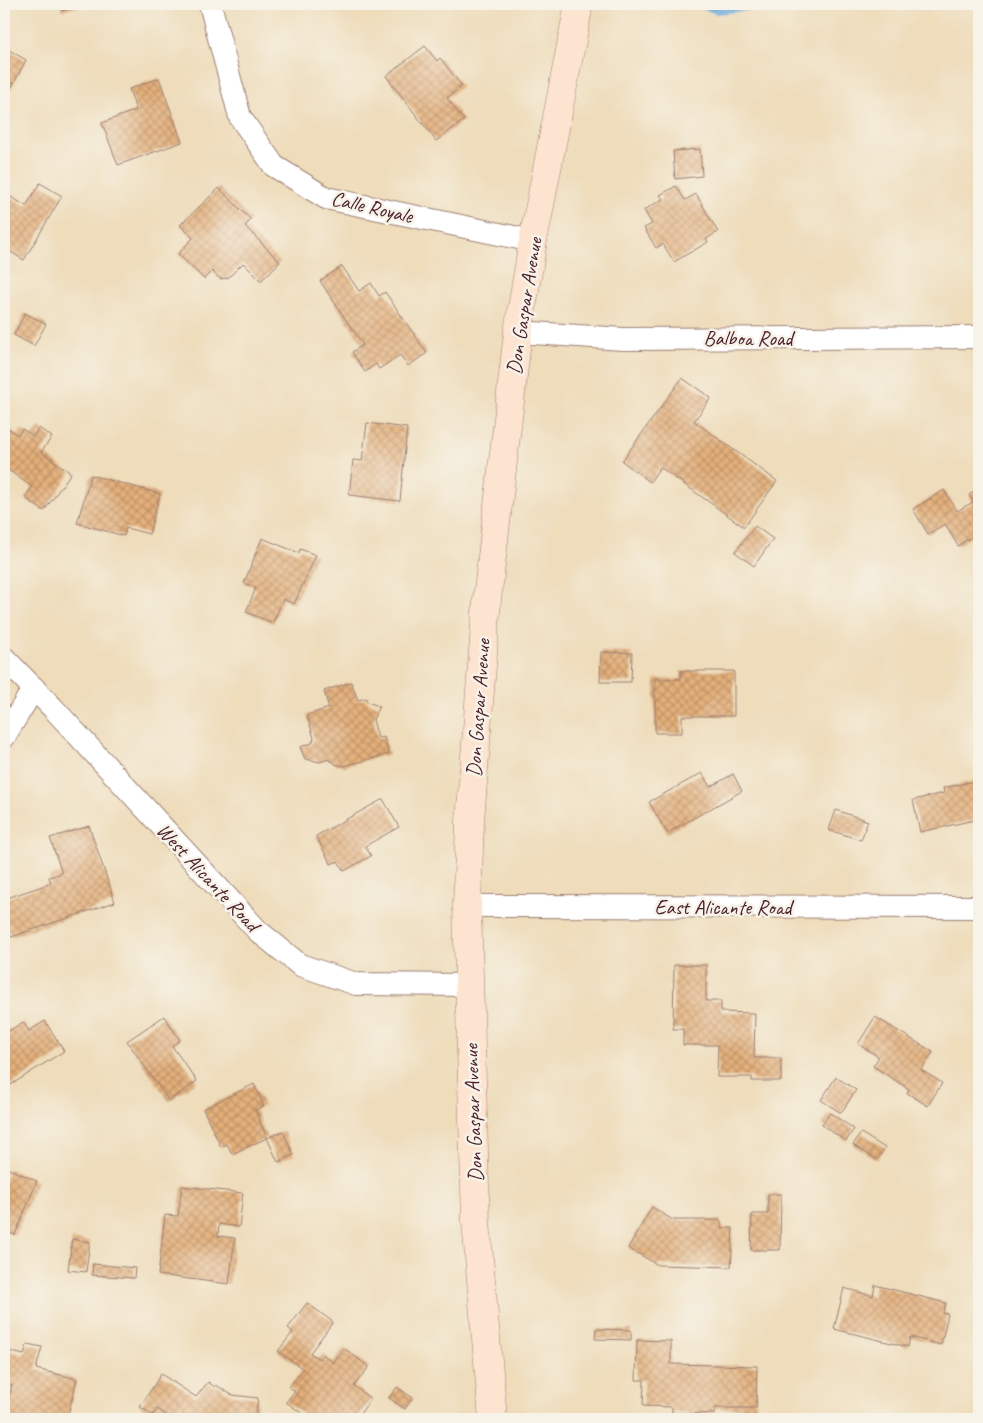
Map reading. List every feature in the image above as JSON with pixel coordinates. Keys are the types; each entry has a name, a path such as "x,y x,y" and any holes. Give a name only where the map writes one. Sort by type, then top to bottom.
{"street":[{"name":"Calle Royale","path":"210,4 240,117 274,166 326,198 533,241"},
{"name":"Don Gaspar Avenue","path":"493,1419 476,1222 467,906 470,821 486,610 518,332 533,241 579,4"},
{"name":"Balboa Road","path":"518,332 623,338 979,337"},
{"name":"West Alicante Road","path":"4,658 34,688 258,931 300,965 356,984 469,985"},
{"path":"4,738 34,688"},
{"name":"East Alicante Road","path":"467,906 979,907"}],"building":[{"path":"60,4 88,4 62,11"},
{"path":"425,46 437,61 440,58 462,86 447,98 464,120 436,141 386,76"},
{"path":"4,47 26,60 8,94 4,92"},
{"path":"159,78 182,142 118,165 102,123 136,110 129,89"},
{"path":"700,149 702,176 675,179 673,151"},
{"path":"40,183 62,196 24,260 4,248 4,198 6,194 26,206"},
{"path":"676,186 685,200 696,194 718,232 706,239 708,242 674,262 663,244 656,248 644,228 652,224 644,210 663,199 660,195"},
{"path":"219,188 251,220 245,226 280,262 261,281 243,263 228,278 220,279 212,271 204,279 178,254 193,238 180,225"},
{"path":"342,266 359,291 371,283 379,296 385,292 427,353 408,366 400,355 379,369 376,364 365,372 352,352 363,345 320,281"},
{"path":"25,313 46,324 34,346 14,335"},
{"path":"682,378 711,398 694,421 777,481 744,527 660,467 650,482 622,461"},
{"path":"367,423 407,428 400,501 349,495 353,460 362,461"},
{"path":"5,426 18,435 22,429 33,436 39,428 52,437 41,452 71,473 44,511 25,498 32,487 4,467"},
{"path":"91,475 160,494 149,534 126,528 124,536 77,523"},
{"path":"979,489 979,542 974,535 958,546 945,524 928,534 913,509 944,490 957,511 973,502 969,495"},
{"path":"755,526 773,539 754,566 735,552"},
{"path":"262,538 299,553 300,549 316,555 294,604 283,599 273,623 246,612 256,588 244,583"},
{"path":"601,652 632,653 631,682 600,682"},
{"path":"681,671 734,671 734,716 682,716 682,733 655,733 655,679 681,679"},
{"path":"351,682 358,700 366,698 367,702 379,706 373,720 378,738 384,737 389,754 344,766 335,764 329,759 320,762 305,759 300,747 312,743 314,738 307,715 329,708 324,691"},
{"path":"702,773 710,787 733,774 742,791 667,833 649,802"},
{"path":"979,780 979,819 920,832 913,800 944,793 943,788"},
{"path":"383,799 399,827 365,846 371,856 344,871 338,861 331,864 316,836"},
{"path":"836,810 868,821 861,840 829,830"},
{"path":"89,826 115,902 11,937 4,915 4,899 51,883 49,877 62,873 50,838"},
{"path":"674,965 706,965 706,1001 721,1001 721,1012 755,1013 754,1058 781,1058 781,1081 752,1081 752,1077 717,1077 718,1045 683,1045 683,1029 673,1029"},
{"path":"164,1016 180,1040 172,1046 197,1081 169,1101 127,1041"},
{"path":"875,1017 933,1052 921,1070 942,1083 928,1106 907,1093 909,1089 873,1066 879,1057 858,1044"},
{"path":"45,1021 64,1051 9,1086 4,1077 4,1034 23,1022 29,1031"},
{"path":"836,1077 856,1090 841,1113 821,1100"},
{"path":"254,1084 264,1106 255,1110 267,1138 232,1154 227,1144 221,1147 203,1109"},
{"path":"830,1113 854,1129 846,1141 822,1125"},
{"path":"283,1131 294,1155 278,1162 267,1138"},
{"path":"861,1133 885,1148 877,1160 853,1145"},
{"path":"9,1169 37,1181 15,1235 4,1231 4,1182"},
{"path":"182,1186 243,1193 239,1227 219,1224 218,1236 235,1238 229,1284 158,1275 165,1215 178,1216"},
{"path":"768,1194 781,1194 780,1250 751,1250 752,1214 768,1214"},
{"path":"652,1207 673,1220 720,1220 723,1228 733,1228 731,1267 658,1265 628,1248"},
{"path":"72,1239 90,1242 86,1272 68,1270"},
{"path":"93,1264 135,1268 134,1278 92,1275"},
{"path":"875,1285 946,1303 943,1313 948,1314 941,1345 910,1337 908,1347 834,1329 844,1288 873,1296"},
{"path":"307,1303 333,1322 310,1353 319,1359 323,1354 333,1363 344,1348 369,1367 354,1386 371,1399 356,1419 310,1419 286,1402 295,1391 289,1387 303,1369 278,1351 293,1332 288,1328"},
{"path":"596,1329 631,1330 631,1340 595,1339"},
{"path":"637,1340 671,1341 671,1364 757,1366 756,1408 715,1408 715,1414 672,1413 672,1407 643,1406 644,1380 636,1380"},
{"path":"27,1344 42,1347 36,1369 77,1379 67,1419 4,1419 12,1385 4,1383 4,1350 24,1355"},
{"path":"161,1374 196,1397 208,1382 232,1395 258,1398 255,1419 173,1419 157,1409 153,1415 140,1407"},
{"path":"397,1387 413,1398 405,1409 389,1398"}],"waterway":[{"path":"702,4 717,10 774,4"}]}
